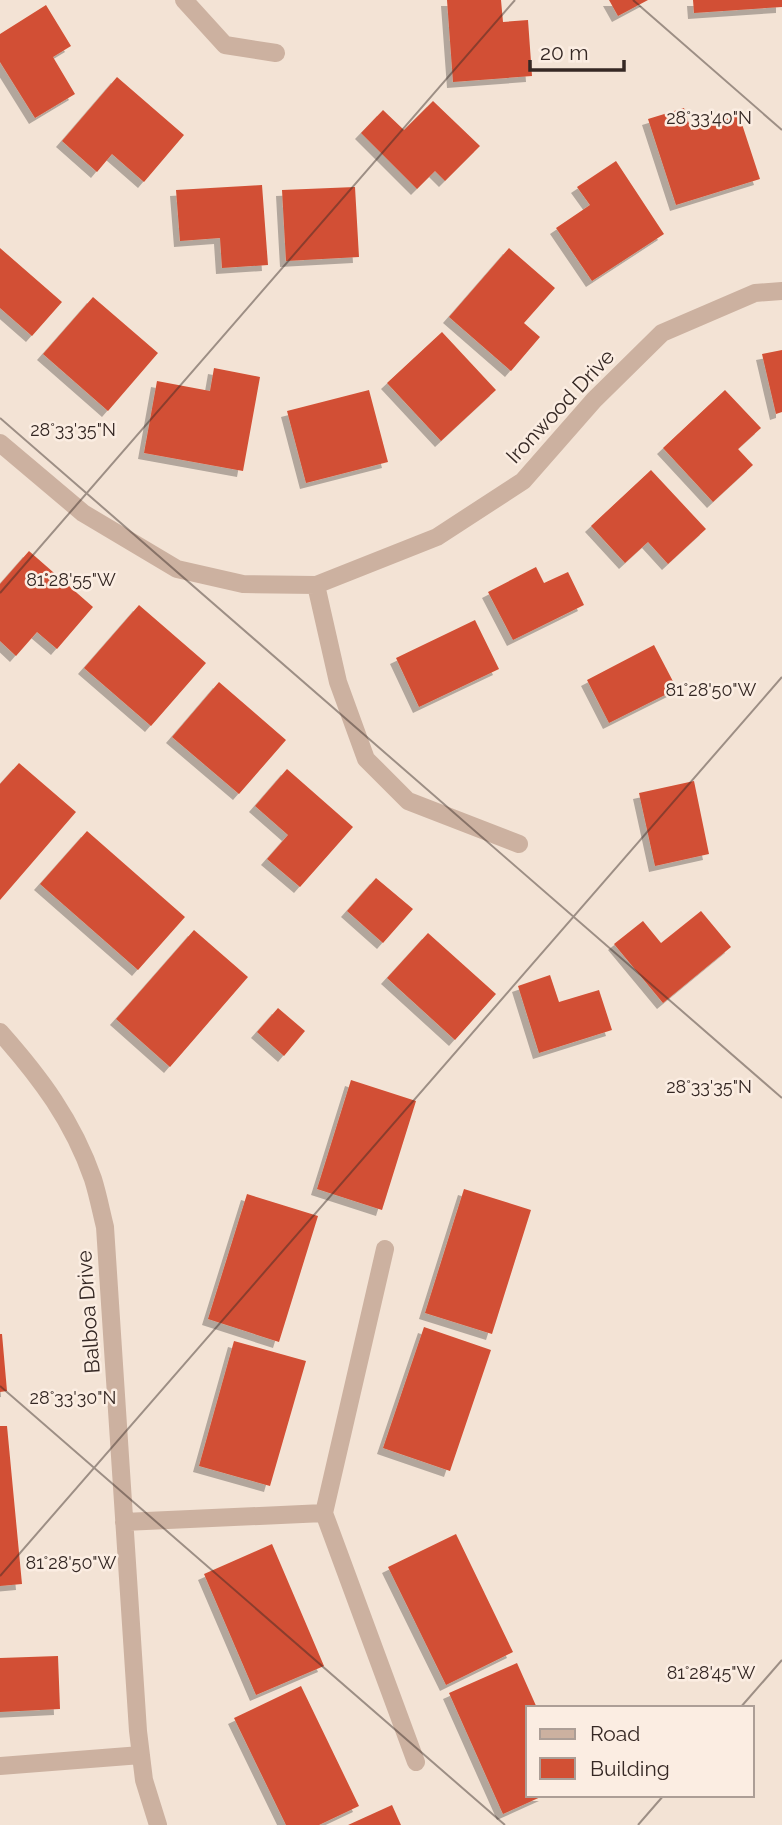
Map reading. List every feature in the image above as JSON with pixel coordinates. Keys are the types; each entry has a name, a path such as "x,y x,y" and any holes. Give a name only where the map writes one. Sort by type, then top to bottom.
{"street":[{"path":"184,0 225,45 276,53"},
{"name":"Ironwood Drive","path":"0,443 83,513 177,569 243,584 316,584 437,537 523,481 593,400 662,333 755,293 782,291"},
{"path":"316,584 338,682 366,759 408,801 519,844"},
{"name":"Balboa Drive","path":"0,1032 32,1068 77,1140 94,1181 106,1227 138,1731 144,1780 158,1825"},
{"path":"385,1249 324,1513 416,1762"},
{"path":"124,1521 324,1513"},
{"path":"0,1766 141,1755"}],"building":[{"path":"447,0 501,0 503,22 528,20 532,76 453,82"},
{"path":"609,0 648,0 618,16"},
{"path":"693,0 782,0 782,7 694,13"},
{"path":"46,5 71,46 53,57 75,94 35,118 0,62 0,34"},
{"path":"117,77 184,135 144,182 112,154 97,172 62,141"},
{"path":"433,101 480,146 445,181 435,171 417,189 361,133 383,110 404,130"},
{"path":"684,108 691,130 739,115 760,179 676,205 648,119"},
{"path":"616,161 664,234 592,281 556,228 590,205 577,187"},
{"path":"262,185 268,265 222,268 220,238 180,241 176,190"},
{"path":"355,187 359,257 286,261 282,190"},
{"path":"0,248 62,302 32,336 0,308"},
{"path":"509,248 555,288 524,323 540,337 511,371 449,317"},
{"path":"93,297 158,353 108,411 43,354"},
{"path":"442,332 496,390 441,441 387,383"},
{"path":"782,350 782,412 776,414 762,354"},
{"path":"214,368 260,377 243,471 144,453 157,381 210,391"},
{"path":"369,390 388,462 306,483 287,411"},
{"path":"725,390 761,428 738,449 753,465 713,502 663,448"},
{"path":"651,470 706,529 668,564 648,542 625,563 591,526"},
{"path":"29,551 93,607 57,649 37,632 16,656 0,641 0,584"},
{"path":"536,567 544,583 568,572 584,605 513,640 488,592"},
{"path":"139,605 206,663 151,726 84,668"},
{"path":"475,620 499,669 419,707 396,658"},
{"path":"654,645 677,689 609,723 587,680"},
{"path":"219,682 286,740 239,794 172,737"},
{"path":"19,763 76,812 0,900 0,784"},
{"path":"287,769 353,827 300,887 267,859 288,835 255,806"},
{"path":"694,781 709,854 655,866 639,793"},
{"path":"87,831 185,917 138,970 40,884"},
{"path":"376,878 413,909 383,943 347,911"},
{"path":"701,911 731,947 663,1003 614,944 643,921 661,943"},
{"path":"194,930 248,977 170,1067 116,1019"},
{"path":"428,933 496,994 455,1040 387,978"},
{"path":"550,975 559,1002 599,990 612,1030 539,1053 518,986"},
{"path":"278,1008 305,1031 284,1056 257,1032"},
{"path":"351,1080 416,1101 382,1210 317,1189"},
{"path":"464,1189 531,1210 492,1334 425,1313"},
{"path":"247,1194 318,1216 279,1342 208,1319"},
{"path":"424,1327 491,1350 450,1471 383,1448"},
{"path":"0,1334 7,1391 0,1392"},
{"path":"234,1341 306,1361 270,1486 199,1466"},
{"path":"0,1426 7,1426 22,1584 0,1586"},
{"path":"456,1534 513,1652 446,1685 388,1567"},
{"path":"272,1544 324,1666 256,1695 204,1574"},
{"path":"58,1656 60,1709 0,1712 0,1658"},
{"path":"517,1663 536,1706 526,1706 526,1797 541,1797 503,1814 449,1693"},
{"path":"301,1686 359,1806 319,1825 286,1825 234,1718"},
{"path":"392,1805 401,1825 348,1825"}]}
